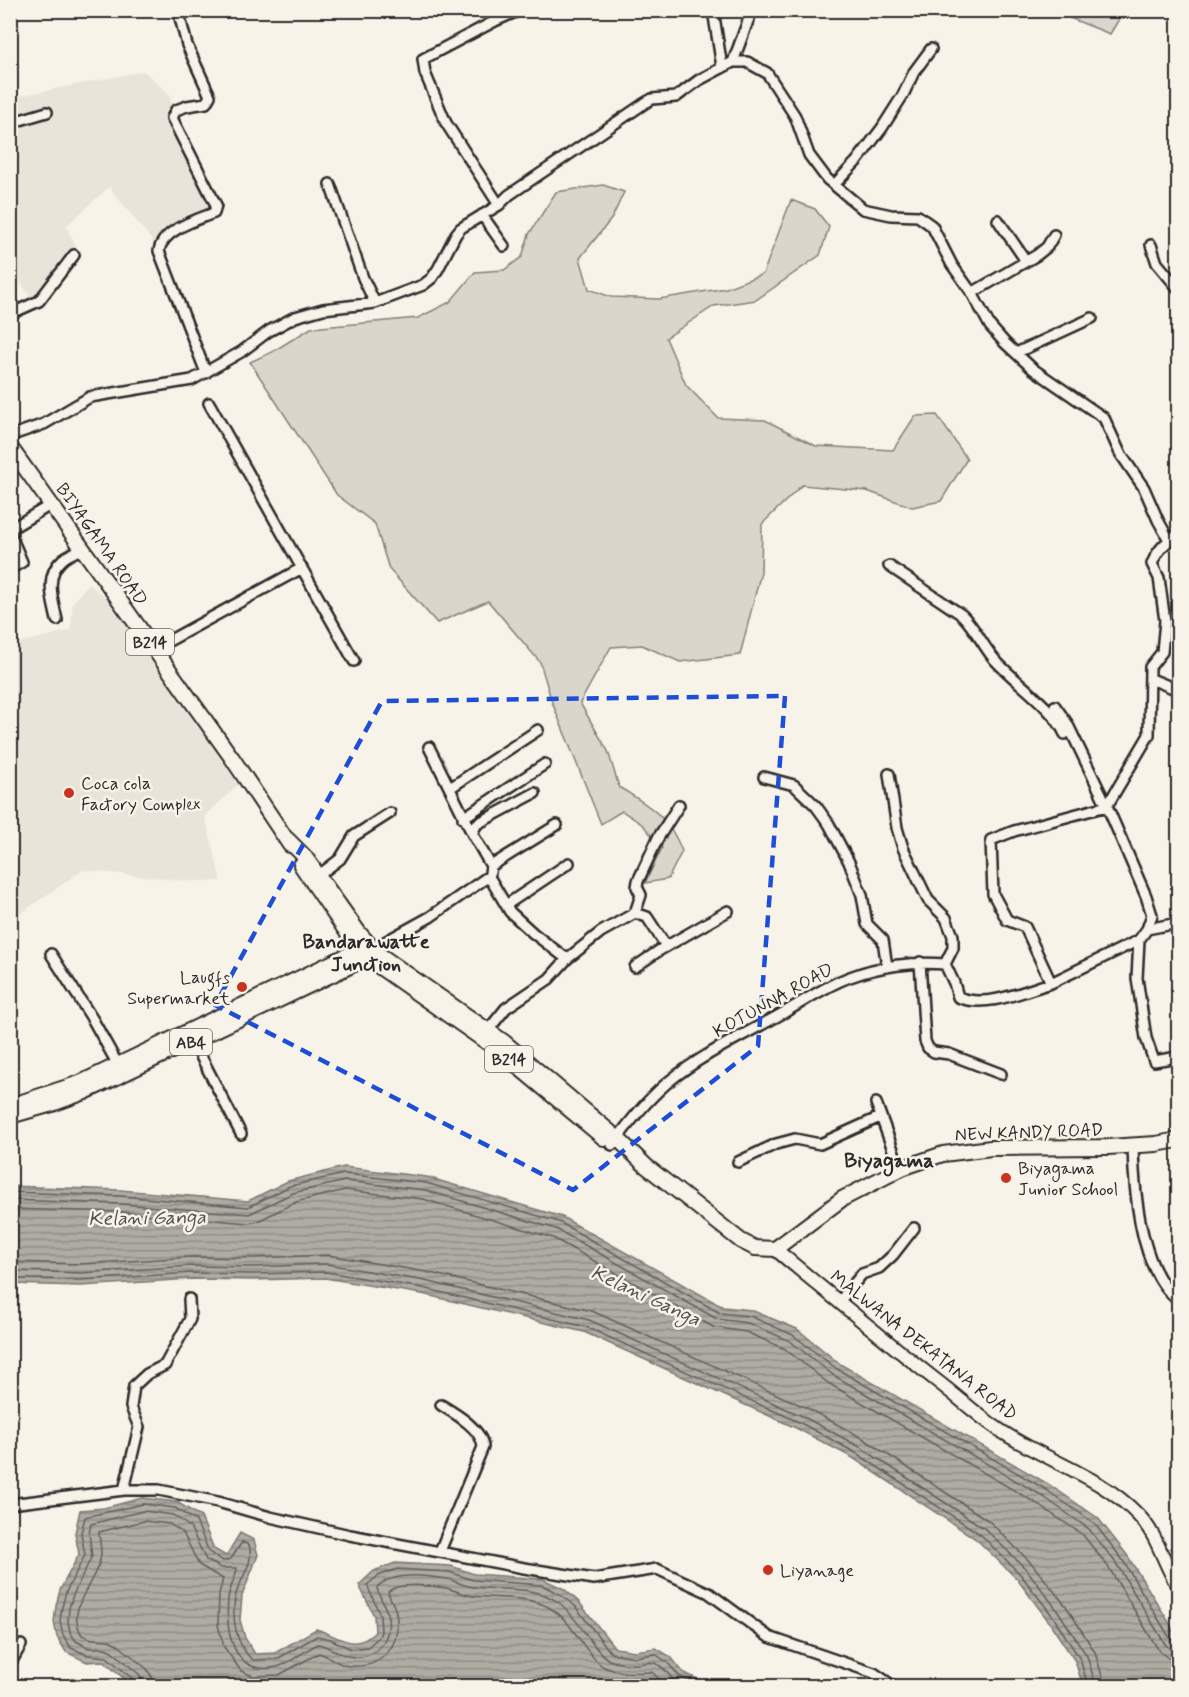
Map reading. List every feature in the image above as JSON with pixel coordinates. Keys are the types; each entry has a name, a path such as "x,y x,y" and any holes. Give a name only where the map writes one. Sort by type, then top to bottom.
{"main road":[{"name":"BIYAGAMA ROAD","path":"10,447 287,839 299,862 369,951"},
{"name":"BIYAGAMA ROAD","path":"287,839 319,875 369,951"},
{"name":"B214","path":"369,951 485,1035 741,1241 755,1248 775,1249"},
{"name":"AB4","path":"10,1116 85,1092 191,1036 369,951"},
{"name":"AB4","path":"10,1106 62,1090 191,1036"},
{"name":"NEW KANDY ROAD","path":"775,1249 842,1199 900,1169 943,1154 968,1150 1133,1146 1179,1140"},
{"name":"MALWANA DEKATANA ROAD","path":"775,1249 1000,1430 1068,1467 1124,1502 1153,1534 1167,1567 1179,1586"}],"street":[{"path":"178,10 187,45 210,96 206,103 176,110 172,118 216,205 214,213 187,224 165,237 160,244 159,251 206,373"},
{"path":"499,205 446,123 425,73 423,59 520,10"},
{"path":"713,10 722,67"},
{"path":"733,62 752,10"},
{"path":"834,185 857,161 882,128 903,95 914,72 931,49"},
{"path":"10,436 44,424 90,397 192,380 295,317 323,309 375,303 405,293 432,278 456,234 499,205 533,178 652,99 676,97 722,67 733,62 747,62 767,73 795,116 809,155 827,179 862,209 891,215 918,216 932,226 952,265 972,293 990,326 1034,369 1104,418 1120,453 1144,488 1169,540"},
{"path":"10,123 47,112"},
{"path":"330,184 363,278 375,303"},
{"path":"482,215 504,246"},
{"path":"998,220 1026,261"},
{"path":"972,293 1047,247 1053,235"},
{"path":"1151,245 1157,263 1179,288"},
{"path":"10,314 39,301 74,255"},
{"path":"1017,352 1092,318"},
{"path":"209,403 354,661"},
{"path":"10,569 22,562 11,536 12,528 52,504"},
{"path":"1051,983 1025,927 1007,920 993,894 991,840 1014,831 1107,806 1149,735 1150,667 1162,652 1165,621 1159,578 1152,564 1162,546 1179,534"},
{"path":"57,620 50,588 53,572 61,561 83,548"},
{"path":"889,566 962,615 994,659 1052,715 1062,726 1073,747 1080,751"},
{"path":"154,649 302,568"},
{"path":"1151,679 1179,690"},
{"path":"889,774 897,828 903,848 928,900 946,918 953,936 953,948 945,964 958,997 965,1000 1002,998 1051,983 1139,940 1147,929 1152,915 1107,806 1066,723 1055,706"},
{"path":"450,788 538,730"},
{"path":"429,747 463,818 491,866 489,879 510,912 567,959"},
{"path":"463,818 545,764"},
{"path":"764,777 794,785 816,806 829,824 849,862 862,895 867,924 883,940 887,967"},
{"path":"472,833 477,824 535,793"},
{"path":"485,1035 506,1008 549,979 567,959 601,932 635,913 641,895 637,887 638,881 658,838 679,806"},
{"path":"319,875 340,859 354,836 390,813"},
{"path":"491,866 556,825"},
{"path":"506,905 569,863"},
{"path":"369,951 430,916 482,880 489,879"},
{"path":"635,967 666,946 728,911"},
{"path":"635,913 647,917 666,946"},
{"path":"1147,929 1179,923"},
{"path":"1139,940 1137,978 1148,1045 1154,1061 1179,1057"},
{"path":"51,954 93,1020 118,1065"},
{"path":"920,962 925,1041 928,1048 1001,1074"},
{"name":"KOTUNNA ROAD","path":"615,1141 655,1093 696,1063 832,984 851,976 887,967 920,962 945,964"},
{"path":"191,1036 240,1134"},
{"path":"876,1103 900,1169"},
{"path":"738,1162 776,1144 795,1138 820,1144 880,1117"},
{"path":"1133,1146 1139,1217 1145,1239 1152,1262 1162,1282 1179,1300"},
{"path":"839,1302 862,1274 879,1268 893,1256 914,1228"},
{"path":"124,1490 139,1426 132,1407 134,1386 147,1374 165,1365 189,1319 189,1299"},
{"path":"440,1551 483,1448 483,1441 478,1433 441,1405"},
{"path":"10,1504 124,1490 159,1490 218,1502 270,1517 350,1535 524,1569 594,1579 657,1569 709,1593 769,1637 874,1673 893,1686"},
{"path":"10,1664 21,1645"}],"highlighted area":[{"path":"785,696 758,1046 573,1190 215,1005 382,701"}],"shaded area":[{"path":"144,71 170,95 175,128 222,212 188,222 154,243 109,187 66,226 81,258 32,301 11,268 10,98"},
{"path":"88,583 105,597 239,784 205,816 221,881 188,881 83,870 11,920 11,645 71,630 72,604"}],"green space":[{"path":"1052,11 1124,11 1110,34"},
{"path":"603,185 624,192 612,218 580,258 589,289 611,297 659,299 726,288 763,274 791,200 815,209 829,227 820,255 756,300 714,306 666,338 686,385 718,418 765,420 816,446 893,450 915,416 937,415 967,459 941,501 912,507 867,491 802,485 762,524 761,572 740,655 680,662 642,645 611,647 580,703 608,751 619,787 664,820 682,851 668,879 645,883 662,848 643,825 622,811 601,824 552,702 540,662 488,601 437,623 389,569 375,524 337,495 250,362 272,352 311,328 418,318 450,302 475,272 504,270 522,257 529,234 556,192"}],"water":[{"name":"Kelani Ganga","path":"344,1167 427,1177 562,1217 723,1307 751,1310 797,1329 840,1364 1048,1484 1098,1518 1127,1555 1169,1622 1178,1642 1178,1686 1083,1686 1075,1661 1047,1619 1017,1579 976,1539 853,1458 796,1428 584,1332 422,1294 325,1278 192,1279 81,1286 11,1284 11,1186 120,1190 248,1201 288,1181"},
{"path":"142,1498 177,1502 201,1517 214,1549 226,1556 240,1533 254,1540 258,1555 242,1596 240,1620 245,1638 255,1654 275,1653 316,1629 346,1641 360,1641 367,1638 375,1632 374,1616 359,1585 374,1571 395,1563 451,1566 474,1574 543,1579 564,1589 579,1602 615,1648 635,1651 656,1648 671,1657 683,1672 711,1683 712,1686 133,1686 103,1661 87,1662 66,1652 57,1637 54,1622 60,1590 79,1554 75,1533 80,1510 104,1508"}],"place":[{"name":"Coca cola Factory Complex","path":"69,793"},
{"name":"Laugfs Supermarket","path":"242,987"},
{"name":"Biyagama Junior School","path":"1006,1178"},
{"name":"Liyanage","path":"768,1570"}],"district":[{"name":"Bandarawatte Junction","path":"366,952"},
{"name":"Biyagama","path":"889,1160"}]}
